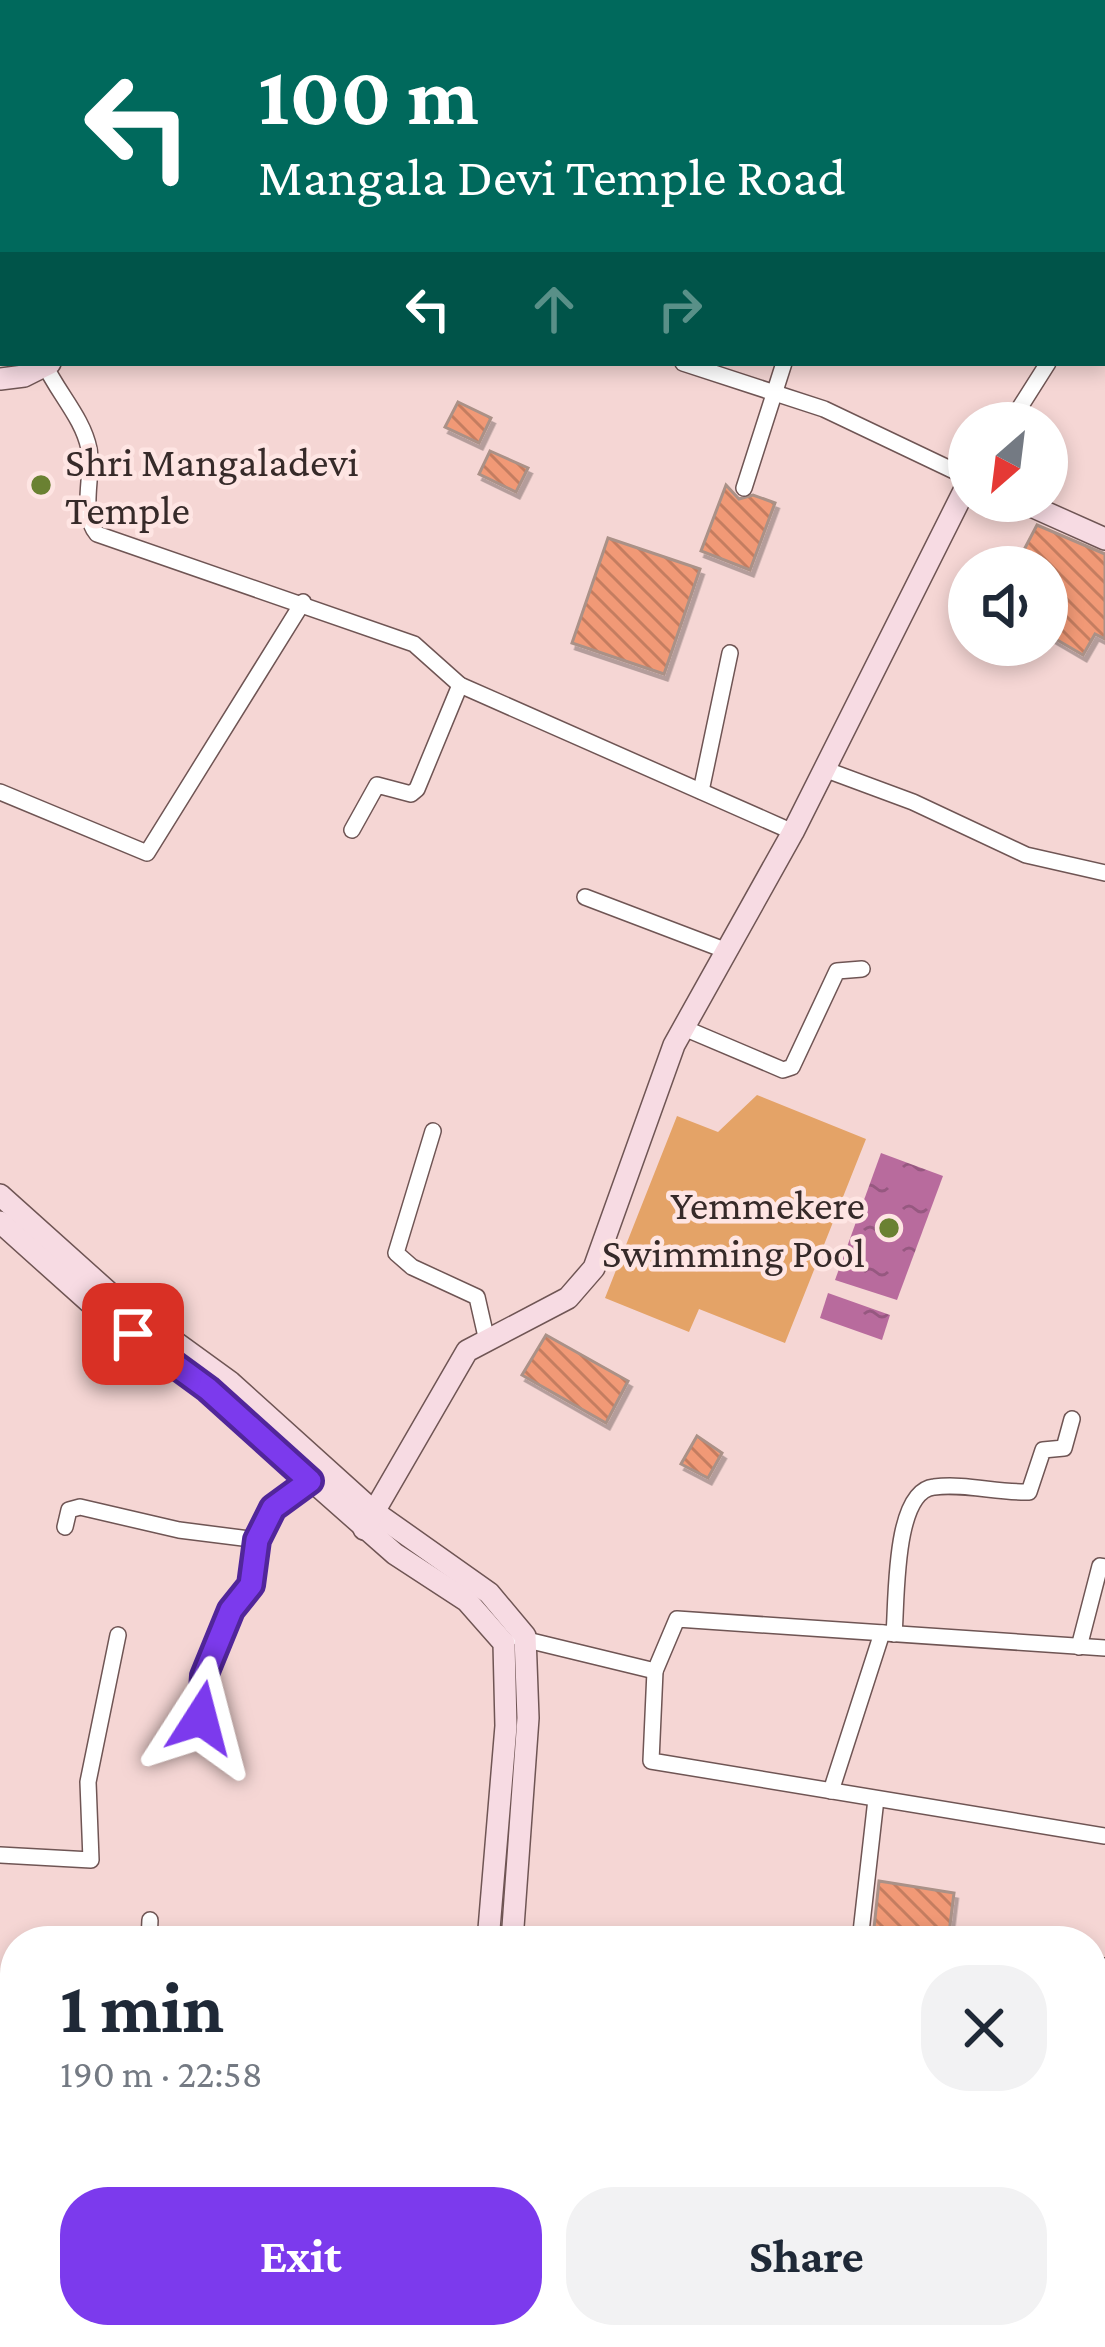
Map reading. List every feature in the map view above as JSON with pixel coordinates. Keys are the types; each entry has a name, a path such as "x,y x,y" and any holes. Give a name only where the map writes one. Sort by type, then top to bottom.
{"main road":[{"path":"0,380 41,366"},
{"path":"368,1520 467,1351 568,1298 594,1268 684,1028 793,832 948,522"},
{"path":"1067,522 1105,539"},
{"path":"0,1195 117,1300 230,1382 368,1520"},
{"path":"0,1222 95,1307 208,1389 310,1481 489,1593 514,1640 528,1718 513,1926"},
{"path":"489,1926 514,1640"}],"street":[{"path":"48,366 89,446 90,516 98,534 414,644 460,685 793,832"},
{"path":"692,366 824,409 948,470"},
{"path":"744,488 783,366"},
{"path":"1023,402 1046,366"},
{"path":"0,792 147,853 303,602"},
{"path":"701,791 730,653"},
{"path":"352,830 377,784 411,794 417,789 460,685"},
{"path":"824,769 913,802 1026,855 1105,873"},
{"path":"585,897 727,951"},
{"path":"684,1028 783,1070 792,1067 837,971 862,969"},
{"path":"434,1131 396,1253 412,1267 477,1297 487,1341"},
{"path":"831,1791 888,1634 904,1519 915,1497 934,1486 1029,1492 1043,1450 1064,1448 1072,1419"},
{"path":"201,1718 204,1676 231,1610 251,1585 257,1540 273,1508 310,1481"},
{"path":"65,1527 69,1510 80,1507 179,1531 257,1540"},
{"path":"1079,1647 1100,1566 1105,1568"},
{"path":"1105,1648 677,1619 655,1671 651,1762 1105,1836"},
{"path":"0,1855 91,1860 88,1782 118,1635"},
{"path":"514,1640 655,1671"},
{"path":"862,1926 876,1798"},
{"path":"150,1920 150,1926"}],"shaded area":[{"path":"757,1095 866,1139 785,1343 699,1309 689,1332 605,1298 677,1116 718,1132"}],"water":[{"name":"Yemmekere Swimming Pool","path":"881,1153 943,1176 897,1300 835,1280"},
{"name":"Yemmekere Swimming Pool","path":"828,1293 890,1315 882,1340 820,1318"}],"building":[{"path":"458,402 491,418 479,443 445,427"},
{"path":"490,451 528,468 516,492 479,474"},
{"path":"726,485 739,499 753,495 775,503 750,570 701,551"},
{"path":"1037,525 1105,554 1105,639 1095,634 1083,655 1068,646 1068,546 1026,546"},
{"path":"608,538 700,569 664,674 572,643"},
{"path":"546,1335 628,1381 606,1423 522,1375"},
{"path":"697,1436 722,1453 708,1478 681,1464"},
{"path":"879,1881 954,1893 950,1926 874,1926"}],"place":[{"name":"Shri Mangaladevi Temple","path":"41,485"},
{"name":"Yemmekere Swimming Pool","path":"889,1228"}],"route":[{"path":"133,1334 208,1389 310,1481 273,1508 257,1540 251,1585 231,1610 204,1676 201,1718"}]}
